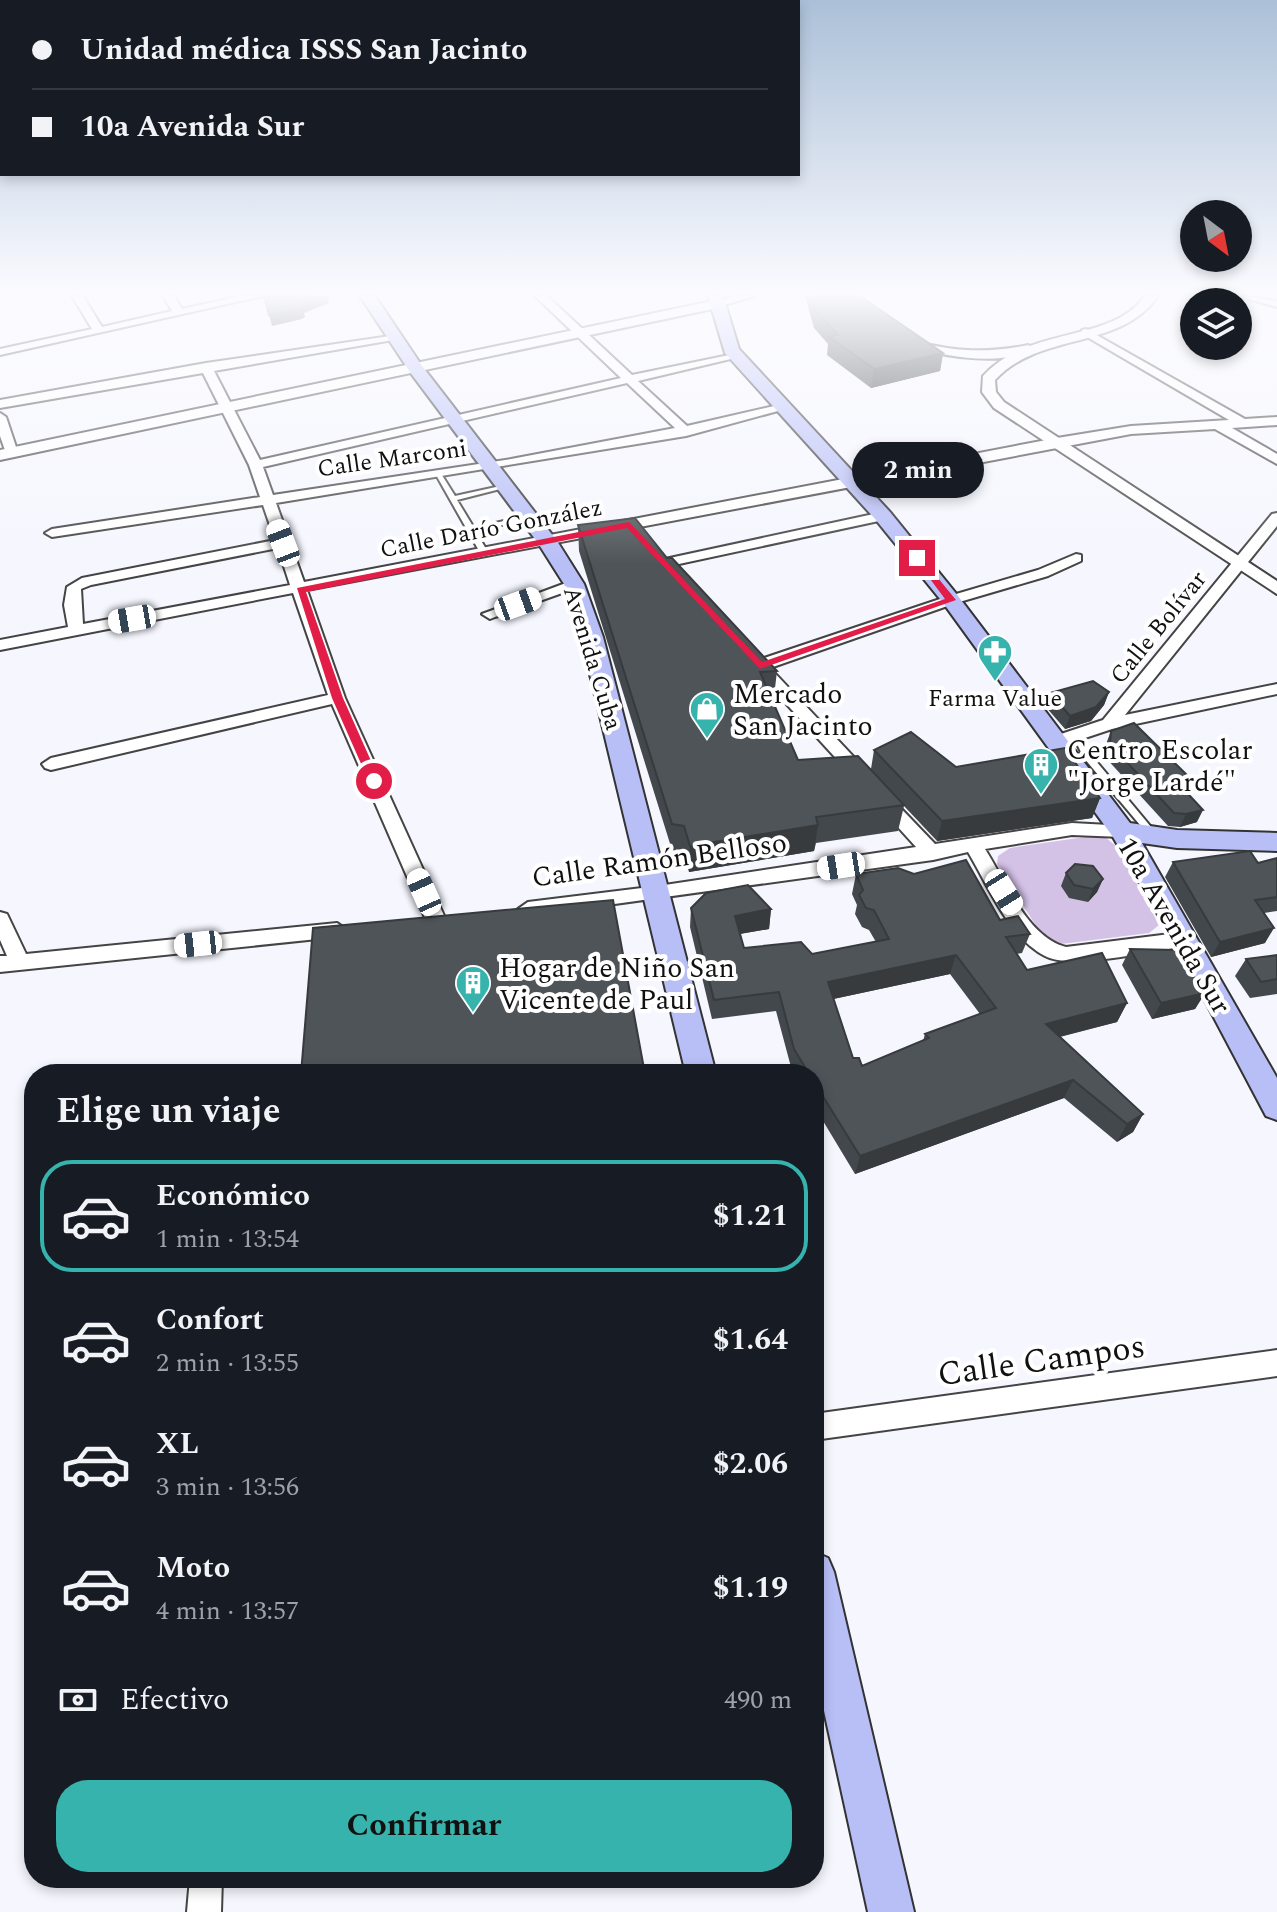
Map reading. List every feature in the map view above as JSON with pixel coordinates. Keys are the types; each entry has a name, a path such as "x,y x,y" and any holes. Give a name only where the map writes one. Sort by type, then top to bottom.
{"main road":[{"name":"Avenida Cuba","path":"428,385 547,541 574,584 592,637 699,1064"},
{"name":"10a Avenida Sur","path":"762,385 883,516 1067,738 1186,939 1277,1107"},
{"name":"Calle Ramón Belloso","path":"1122,831 1154,836 1277,842"},
{"path":"1145,869 1182,849 1234,841"},
{"path":"824,1616 891,1912"}],"street":[{"path":"0,404 105,385"},
{"path":"215,385 256,465 337,698 436,920"},
{"path":"0,417 6,454 337,385"},
{"path":"256,465 605,385"},
{"path":"633,385 686,432"},
{"path":"988,385 989,392 999,405 1277,589"},
{"path":"1178,385 1243,423"},
{"name":"Calle Marconi","path":"52,533 266,498 563,456 686,432 783,408"},
{"name":"Calle Darío González","path":"0,645 300,590 1057,442 1131,430 1277,421"},
{"path":"1220,426 1277,460"},
{"path":"629,525 661,558 883,516"},
{"name":"Calle Bolívar","path":"1067,738 1109,724 1277,517"},
{"path":"76,629 72,605 74,587 87,581 283,543"},
{"path":"933,853 755,660 1043,573 1076,558"},
{"path":"490,614 574,584"},
{"path":"1109,724 1277,689"},
{"path":"51,764 337,698"},
{"name":"Calle Ramón Belloso","path":"510,911 933,853 1072,829 1122,831"},
{"path":"974,846 1035,941 1051,953 1066,955 1186,939"},
{"path":"0,919 10,963 359,927"},
{"name":"Calle Campos","path":"824,1426 1277,1363"},
{"path":"204,1912 205,1888"}],"lane":[{"path":"438,473 485,554"},
{"path":"453,499 505,487"},
{"path":"472,531 529,517"},
{"name":"10a Avenida Sur","path":"1067,738 1087,756 1154,836"}],"shaded area":[{"path":"1092,836 1105,837 1117,847 1159,925 1149,933 1053,945 1043,937 997,864 998,856 1010,848"}],"building":[{"name":"Mercado San Jacinto","path":"635,518 667,558 672,558 777,671 760,672 798,760 858,756 904,805 816,817 818,825 690,846 684,826 672,824 578,525"},
{"path":"1093,681 1109,692 1096,707 1070,716 1050,693"},
{"path":"1134,723 1191,779 1177,782 1203,810 1174,813 1110,744 1111,731"},
{"path":"911,732 956,767 1065,748 1100,798 942,821 874,750"},
{"path":"1250,851 1258,863 1277,858 1277,897 1255,900 1274,928 1220,942 1173,862"},
{"path":"966,860 1000,920 1018,916 1030,934 1006,937 1027,970 1102,953 1127,1003 1046,1024 1143,1114 1127,1124 1073,1080 860,1156 824,1098 824,1064 803,1064 794,1049 779,992 714,1000 691,908 706,893 748,885 771,909 735,916 744,948 801,942 812,954 889,939 874,910 866,908 859,895 863,890 856,874 898,868 914,874","holes":["956,955 996,1008 925,1034 929,1038 862,1066 859,1058 853,1058 828,982"]},
{"path":"1075,864 1093,866 1103,879 1093,889 1074,885 1066,873"},
{"name":"Hogar de Niño San Vicente de Paul","path":"613,900 643,1064 302,1064 313,928"},
{"path":"1130,949 1176,950 1205,993 1161,1003"},
{"path":"1277,955 1277,979 1261,982 1246,959"}],"place":[{"name":"Farma Value","path":"995,683"},
{"name":"Mercado San Jacinto","path":"707,740"},
{"name":"Centro Escolar \"Jorge Lardé\"","path":"1041,796"},
{"name":"Hogar de Niño San Vicente de Paul","path":"473,1014"}],"route":[{"path":"374,781 337,698 300,590 629,525 760,666 951,600 917,558"}]}
